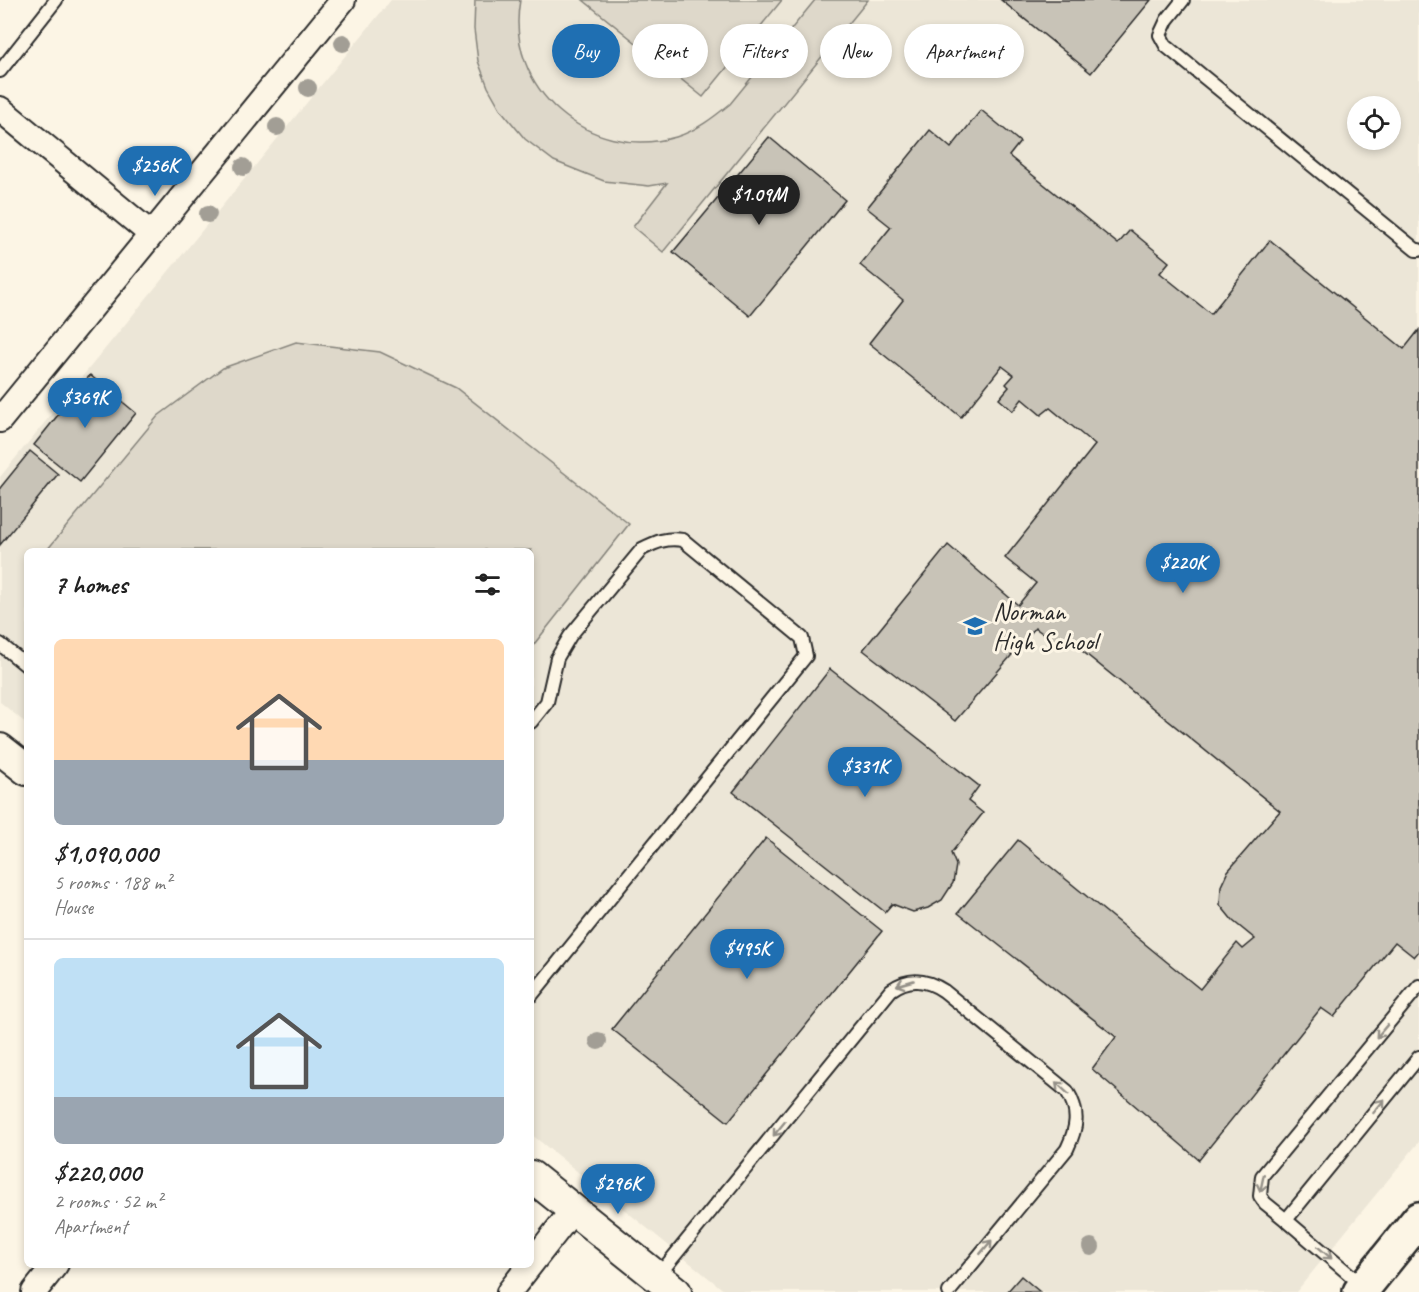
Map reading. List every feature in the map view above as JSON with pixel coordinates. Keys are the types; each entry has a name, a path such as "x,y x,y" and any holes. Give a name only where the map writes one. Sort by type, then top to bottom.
{"main road":[{"path":"1365,1290 1419,1219"}],"street":[{"path":"0,420 343,0"},
{"path":"0,109 152,234"},
{"path":"0,749 24,768"},
{"path":"534,1178 667,1285"},
{"path":"534,1260 573,1210"},
{"path":"34,1292 53,1268"},
{"path":"509,1292 528,1268"}],"lane":[{"path":"0,70 56,0"},
{"path":"1183,0 1167,20 1160,35 1166,46 1416,250 1419,250"},
{"path":"534,718 547,702 557,658 570,636 642,549 654,542 672,538 683,540 802,638 806,656 534,992"},
{"path":"0,644 24,664"},
{"path":"667,1285 891,990 908,981 921,980 932,983 944,991 1067,1091 1074,1102 1077,1117 1074,1134 1067,1149 949,1292"},
{"path":"1365,1290 1260,1196 1262,1176 1419,986"},
{"path":"1286,1220 1419,1057"}],"shaded area":[{"name":"Norman High School","path":"391,0 1419,0 1419,1142 1296,1292 726,1292 534,1136 534,548 24,548 24,722 0,702 0,477"},
{"path":"475,0 520,0 519,32 525,62 539,89 559,111 584,128 613,139 644,142 676,137 691,131 730,104 751,78 805,78 663,252 633,227 667,183 649,186 604,181 554,161 525,139 501,110 488,87 478,61 474,29"},
{"path":"583,0 782,0 762,24 720,24 720,76 703,97 679,78 708,78 708,24 632,24 632,40 620,30 620,24 613,24"},
{"path":"815,0 868,0 848,24 820,24 820,59 808,74 808,24 795,24"},
{"path":"296,342 380,352 456,388 629,524 534,644 534,548 49,548 158,416 223,368"}],"building":[{"path":"1001,0 1151,0 1091,73"},
{"path":"981,110 1020,142 1009,156 1118,244 1130,230 1169,262 1160,273 1211,314 1270,240 1404,349 1419,330 1419,951 1414,957 1395,942 1334,1017 1321,1008 1199,1160 1092,1069 1116,1037 958,913 1018,840 1200,989 1237,943 1243,949 1255,939 1233,921 1220,905 1221,886 1228,871 1280,811 1066,638 1058,644 1035,628 955,721 863,650 948,545 1018,605 1036,583 1005,558 1095,445 1050,408 1041,415 1022,399 1013,411 999,399 1009,387 1006,384 1014,375 1002,366 961,417 869,343 903,300 860,265 891,227 867,208 930,130 951,148"},
{"path":"769,137 845,200 750,316 673,252"},
{"path":"90,375 136,413 80,482 34,445"},
{"path":"30,451 58,474 0,545 0,488"},
{"path":"830,669 979,786 968,801 983,813 951,853 956,865 953,883 942,900 928,908 913,912 892,904 885,912 733,792"},
{"path":"766,838 882,931 728,1122 612,1029"},
{"path":"1021,1276 1040,1292 1007,1292"}],"place":[{"name":"Norman High School","path":"975,626"}]}
